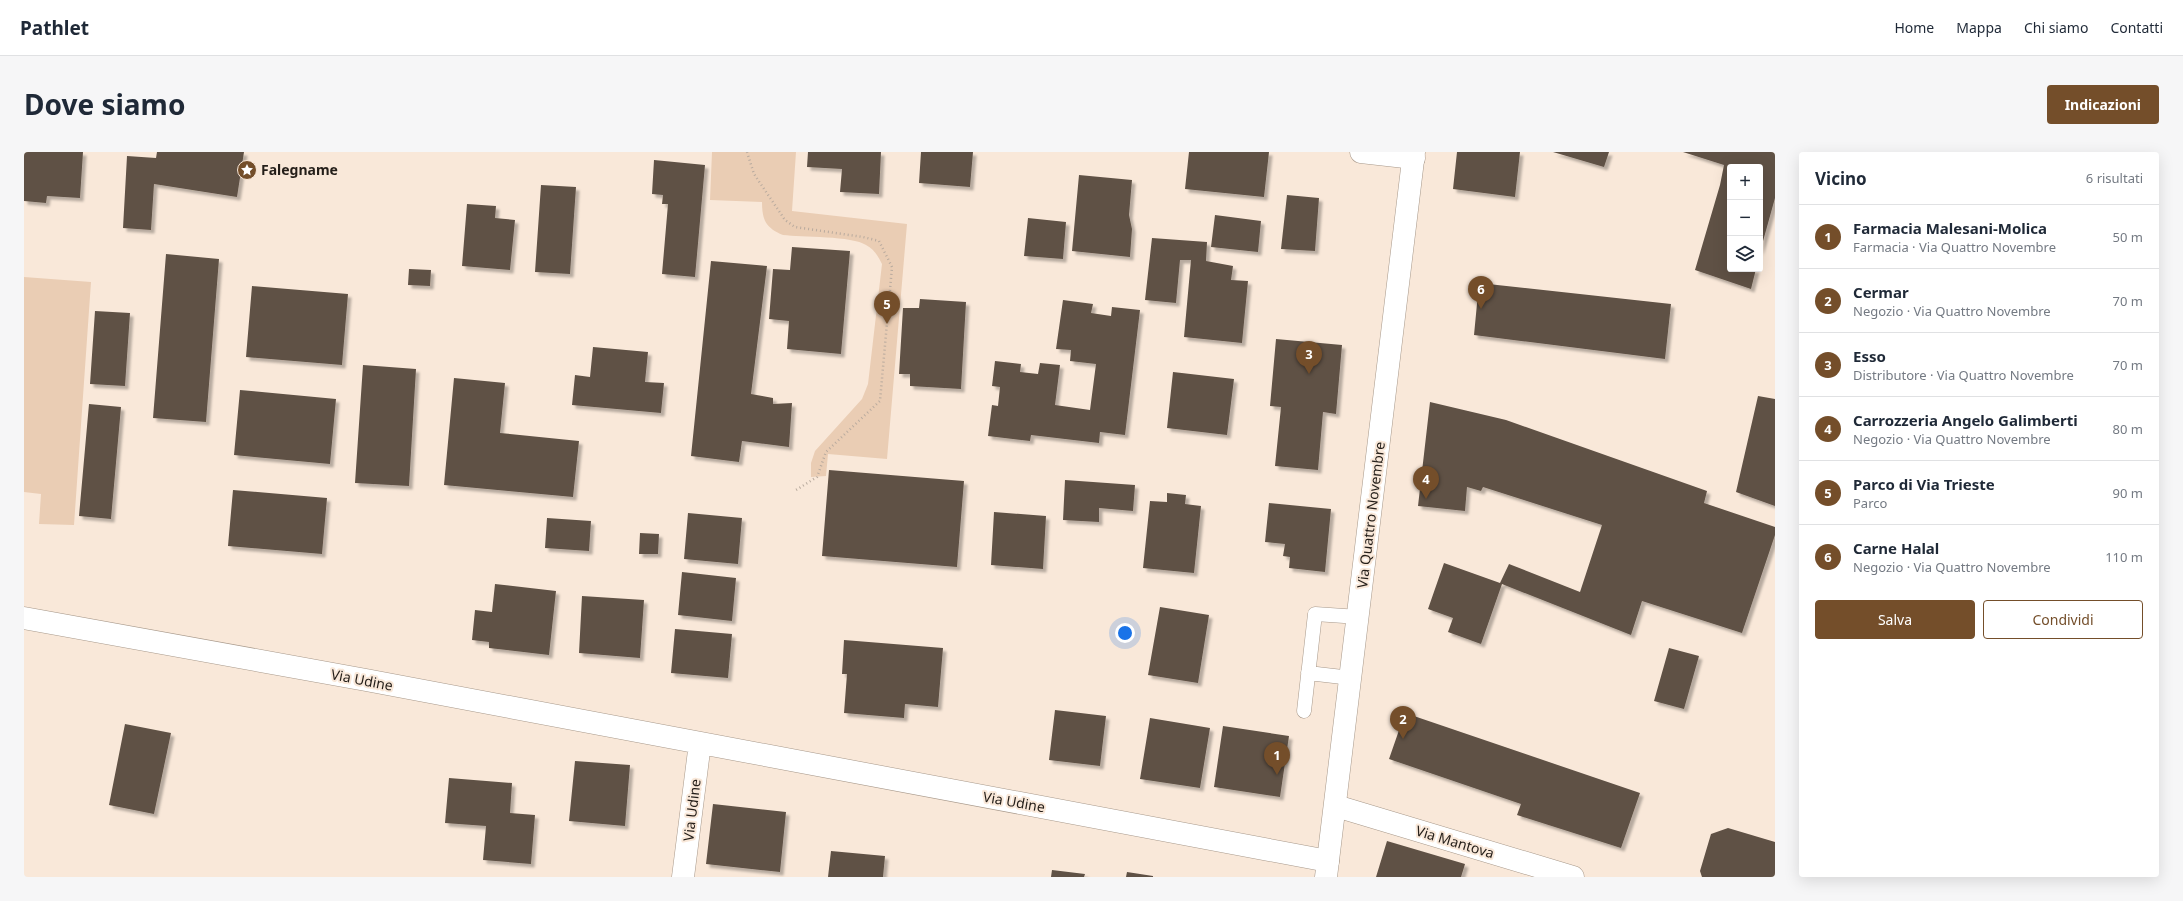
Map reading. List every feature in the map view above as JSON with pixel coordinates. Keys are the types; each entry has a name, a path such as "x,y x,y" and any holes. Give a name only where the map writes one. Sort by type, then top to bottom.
{"street":[{"path":"1361,152 1414,155"},
{"name":"Via Quattro Novembre","path":"1327,869 1336,806 1414,155"},
{"name":"Via Udine","path":"24,618 700,743 1327,869"},
{"name":"Via Udine","path":"683,877 700,743"},
{"name":"Via Mantova","path":"1336,806 1573,877"}],"lane":[{"path":"1304,711 1315,614 1359,617"},
{"path":"1308,673 1351,678"}],"path":[{"path":"747,152 754,174 785,220 795,227 863,237 879,241 892,267 880,401 826,452 817,477 796,490"}],"shaded area":[{"path":"712,152 796,152 792,211 907,224 887,459 828,454 826,476 811,477 811,463 815,451 862,399 868,384 882,264 879,258 876,253 866,245 859,242 839,238 783,235 766,223 763,214 762,202 710,200"},
{"path":"24,277 91,282 74,525 39,524 41,494 24,492"}],"building":[{"path":"24,152 83,152 80,198 47,196 46,203 24,201"},
{"path":"157,152 244,152 237,197 154,184 151,230 123,228 127,156 156,158"},
{"path":"808,152 881,152 879,194 840,192 842,169 807,167"},
{"path":"921,152 973,152 970,187 919,183"},
{"path":"1189,152 1269,152 1264,197 1185,189"},
{"path":"1457,152 1520,152 1515,197 1453,189"},
{"path":"1553,152 1609,152 1604,167"},
{"path":"1683,152 1775,152 1775,198 1763,241 1763,164 1727,164 1727,272 1755,272 1751,289 1695,270 1720,185 1724,165"},
{"path":"654,160 705,165 695,277 662,274 668,204 662,204 663,195 652,194"},
{"path":"1079,175 1132,180 1129,215 1132,229 1130,257 1072,251"},
{"path":"541,185 576,187 570,274 535,272"},
{"path":"1287,195 1319,198 1315,251 1281,249"},
{"path":"467,204 496,206 495,218 515,220 510,270 462,266"},
{"path":"1215,215 1261,221 1258,252 1211,247"},
{"path":"1028,218 1066,222 1063,259 1024,256"},
{"path":"1152,238 1207,242 1206,261 1233,266 1231,280 1248,281 1242,343 1184,337 1191,260 1180,260 1176,303 1145,300"},
{"path":"792,247 850,251 841,354 787,349 789,321 769,319 773,269 790,270"},
{"path":"166,254 219,259 206,422 153,418"},
{"path":"711,261 767,266 751,394 773,398 773,404 792,403 789,447 742,441 739,462 691,456"},
{"path":"409,269 431,270 430,286 408,285"},
{"path":"1479,283 1671,304 1665,359 1474,335"},
{"path":"252,286 348,294 342,365 246,357"},
{"path":"920,299 966,302 961,389 910,386 910,374 899,374 903,308 919,308"},
{"path":"1063,300 1093,304 1091,313 1111,316 1112,307 1140,310 1125,435 1100,432 1099,443 1031,435 1030,441 988,436 992,405 998,406 1000,387 992,386 995,361 1021,364 1020,372 1038,374 1040,363 1060,365 1055,405 1090,410 1096,364 1070,361 1071,350 1056,349"},
{"path":"95,311 130,313 125,386 90,384"},
{"path":"1276,339 1342,345 1336,414 1323,412 1318,470 1275,466 1281,407 1270,406"},
{"path":"593,347 648,352 645,382 664,383 661,413 572,405 575,375 590,377"},
{"path":"363,365 416,369 409,486 355,483"},
{"path":"1173,372 1234,379 1227,435 1167,428"},
{"path":"454,378 505,383 500,433 579,441 573,497 444,485"},
{"path":"240,390 336,399 330,464 234,455"},
{"path":"1758,396 1775,399 1775,506 1736,492"},
{"path":"1430,402 1506,420 1707,491 1704,503 1775,527 1775,535 1742,633 1642,601 1631,635 1502,584 1481,644 1448,632 1453,618 1428,609 1444,563 1500,583 1509,564 1580,592 1602,525 1483,487 1481,491 1467,487 1465,511 1418,506"},
{"path":"89,404 121,407 111,519 79,516"},
{"path":"829,470 964,481 957,567 822,556"},
{"path":"1065,480 1135,485 1133,511 1099,508 1099,522 1063,520"},
{"path":"233,490 327,498 322,554 228,546"},
{"path":"1167,493 1186,495 1185,504 1201,506 1194,573 1143,568 1150,501 1167,502"},
{"path":"1269,503 1331,509 1325,572 1289,568 1290,557 1283,556 1285,544 1265,542"},
{"path":"994,512 1046,516 1043,569 991,565"},
{"path":"688,513 742,518 738,564 684,559"},
{"path":"547,518 591,521 589,551 545,548"},
{"path":"640,533 659,534 658,554 639,554"},
{"path":"682,572 736,578 732,621 678,615"},
{"path":"495,584 556,591 549,655 489,648 489,642 472,640 475,610 492,612"},
{"path":"582,596 644,600 640,658 579,653"},
{"path":"1160,607 1209,615 1198,683 1148,675"},
{"path":"675,629 732,634 728,678 671,673"},
{"path":"844,640 943,648 938,707 905,704 904,718 844,713 847,674 842,674"},
{"path":"1669,648 1699,656 1684,709 1654,701"},
{"path":"1055,710 1106,716 1100,766 1049,760"},
{"path":"1405,713 1640,793 1621,848 1517,815 1521,804 1389,759"},
{"path":"1150,718 1210,728 1200,788 1140,779"},
{"path":"125,724 171,733 154,814 109,805"},
{"path":"1223,726 1289,736 1280,797 1214,787"},
{"path":"575,761 630,765 625,826 569,821"},
{"path":"449,778 512,783 510,813 535,815 531,864 483,860 486,826 445,823"},
{"path":"713,804 786,812 780,872 706,864"},
{"path":"1728,828 1775,842 1775,877 1702,877 1700,871 1711,834"},
{"path":"1387,841 1465,864 1461,877 1376,877"},
{"path":"831,851 885,856 883,877 828,877"},
{"path":"1052,870 1085,874 1084,877 1051,877"},
{"path":"1127,872 1153,876 1153,877 1126,877"}],"place":[{"name":"Falegname","path":"247,170"},
{"name":"Carne Halal","path":"1481,309"},
{"name":"Parco di Via Trieste","path":"887,324"},
{"name":"Esso","path":"1309,374"},
{"name":"Carrozzeria Angelo Galimberti","path":"1426,499"},
{"name":"Cermar","path":"1403,739"},
{"name":"Farmacia Malesani-Molica","path":"1277,775"}]}
